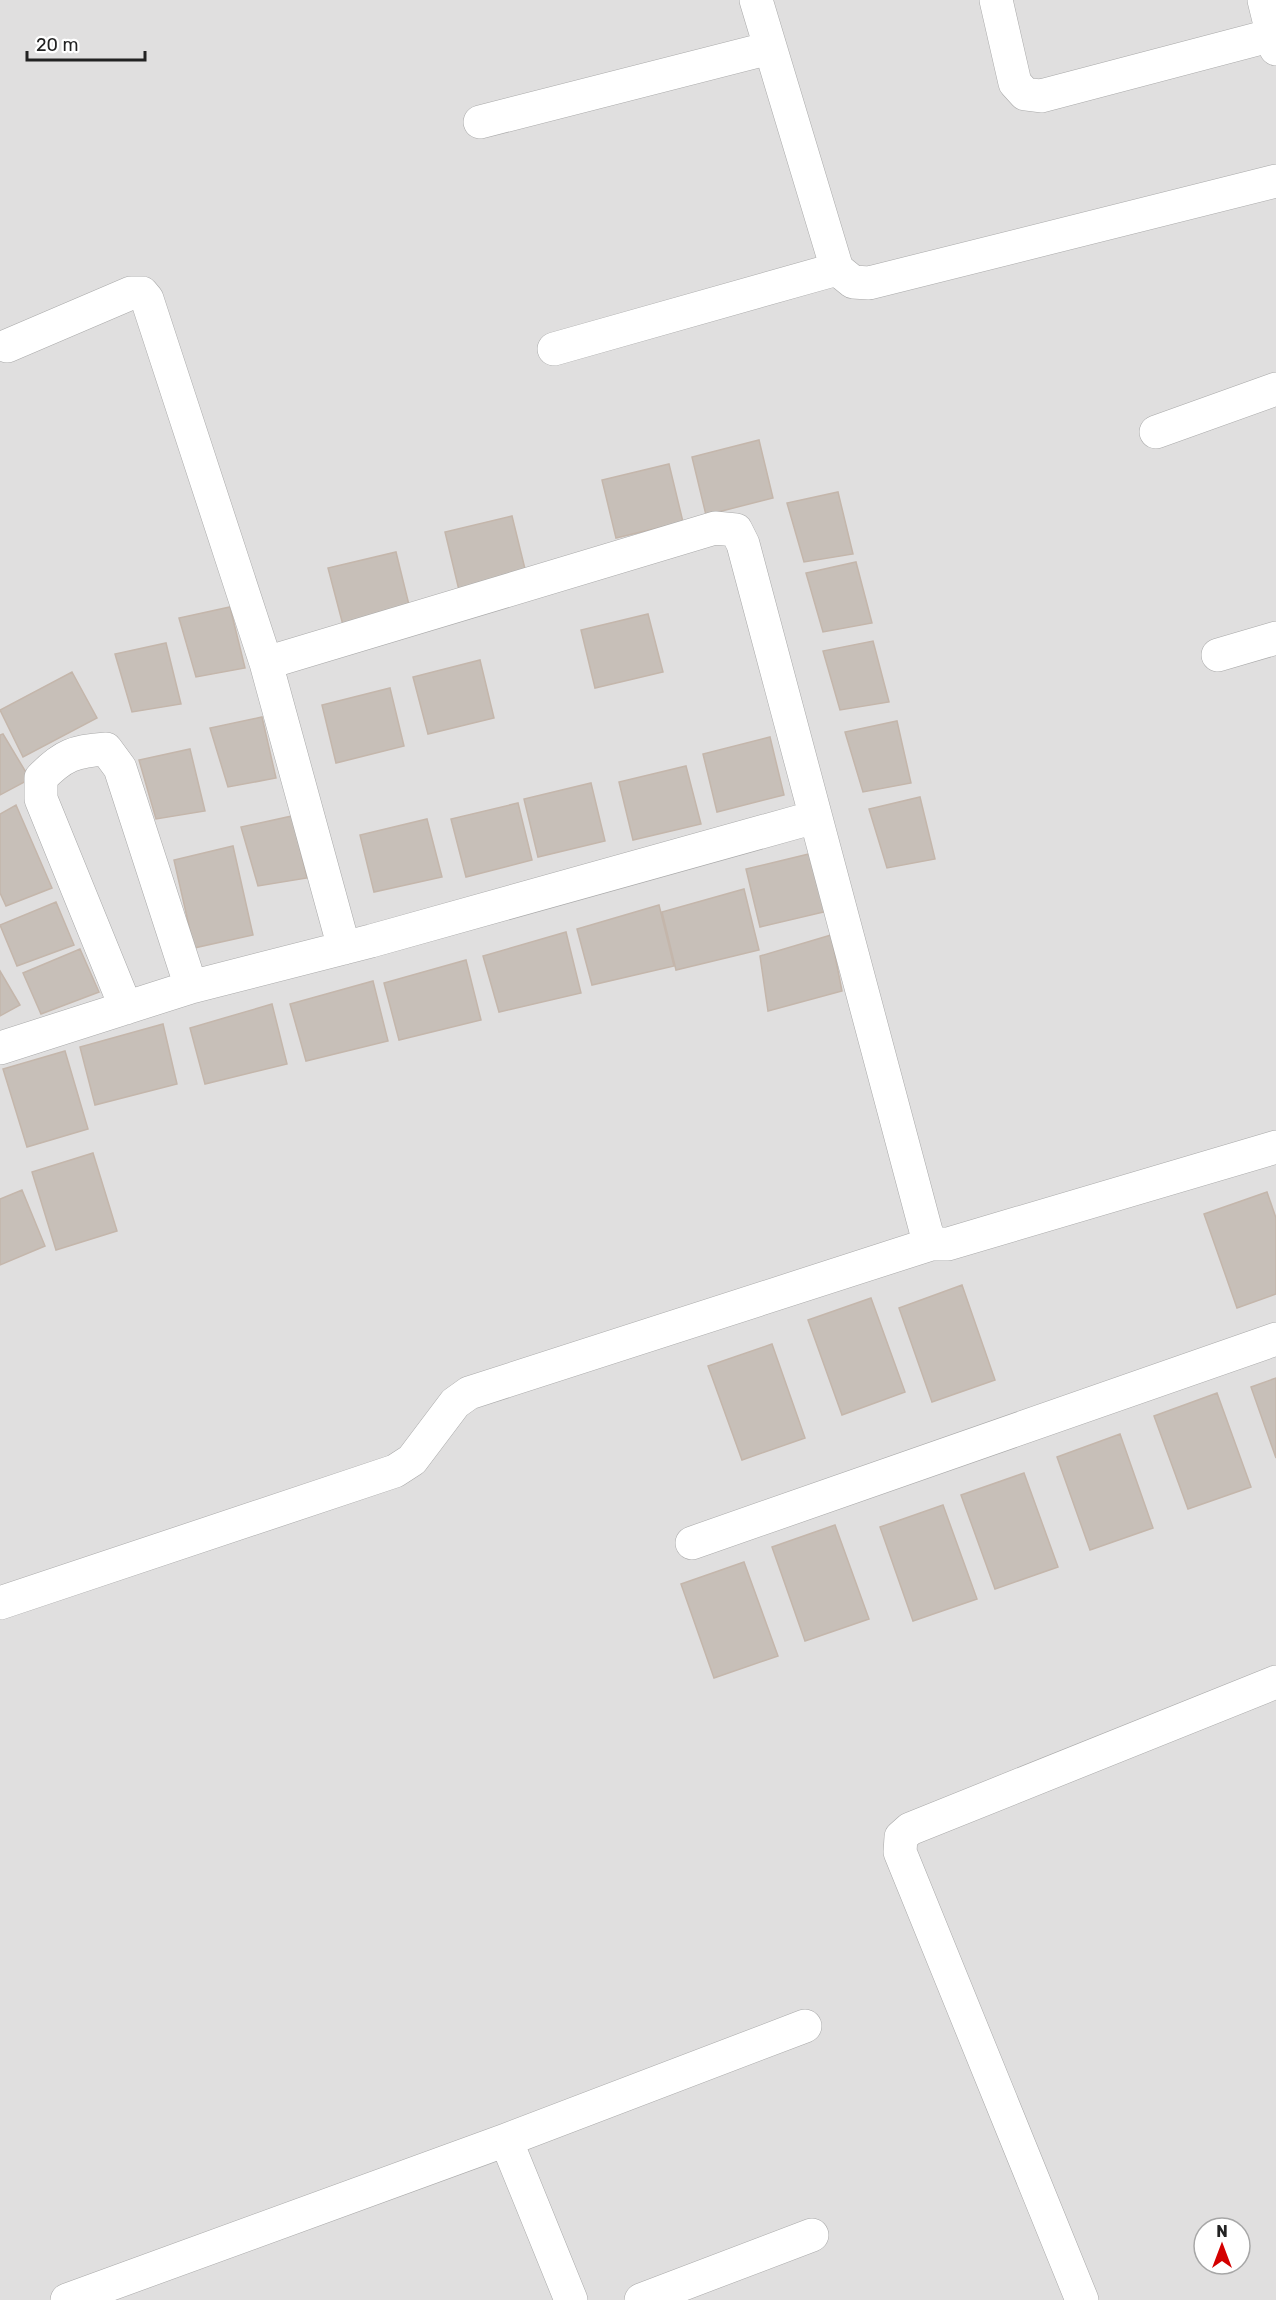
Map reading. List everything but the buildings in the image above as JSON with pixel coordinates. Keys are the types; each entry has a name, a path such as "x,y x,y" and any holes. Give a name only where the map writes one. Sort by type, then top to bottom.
{"street":[{"path":"756,0 837,269 853,282 869,283 1276,181"},
{"path":"996,0 1015,83 1025,94 1041,96 1274,42 1264,0"},
{"path":"480,122 770,48"},
{"path":"554,349 837,269"},
{"path":"7,346 131,293 142,293 147,299 266,663 344,948"},
{"path":"1156,432 1276,388"},
{"path":"266,663 716,528 736,530 743,544 931,1244"},
{"path":"1218,655 1276,638"},
{"path":"126,1008 41,800 41,778 53,766 78,751 106,749 120,768 191,987"},
{"path":"0,1048 191,987 344,948 815,817"},
{"path":"0,1603 395,1471 412,1460 455,1403 469,1394 931,1244 948,1244 1276,1147"},
{"path":"692,1543 1276,1338"},
{"path":"1082,2300 900,1852 901,1837 910,1829 1276,1682"},
{"path":"67,2300 506,2140 805,2026"},
{"path":"506,2140 571,2300"},
{"path":"641,2300 812,2235"}],"shaded area":[{"path":"0,0 1276,0 1276,2300 0,2300"}]}
